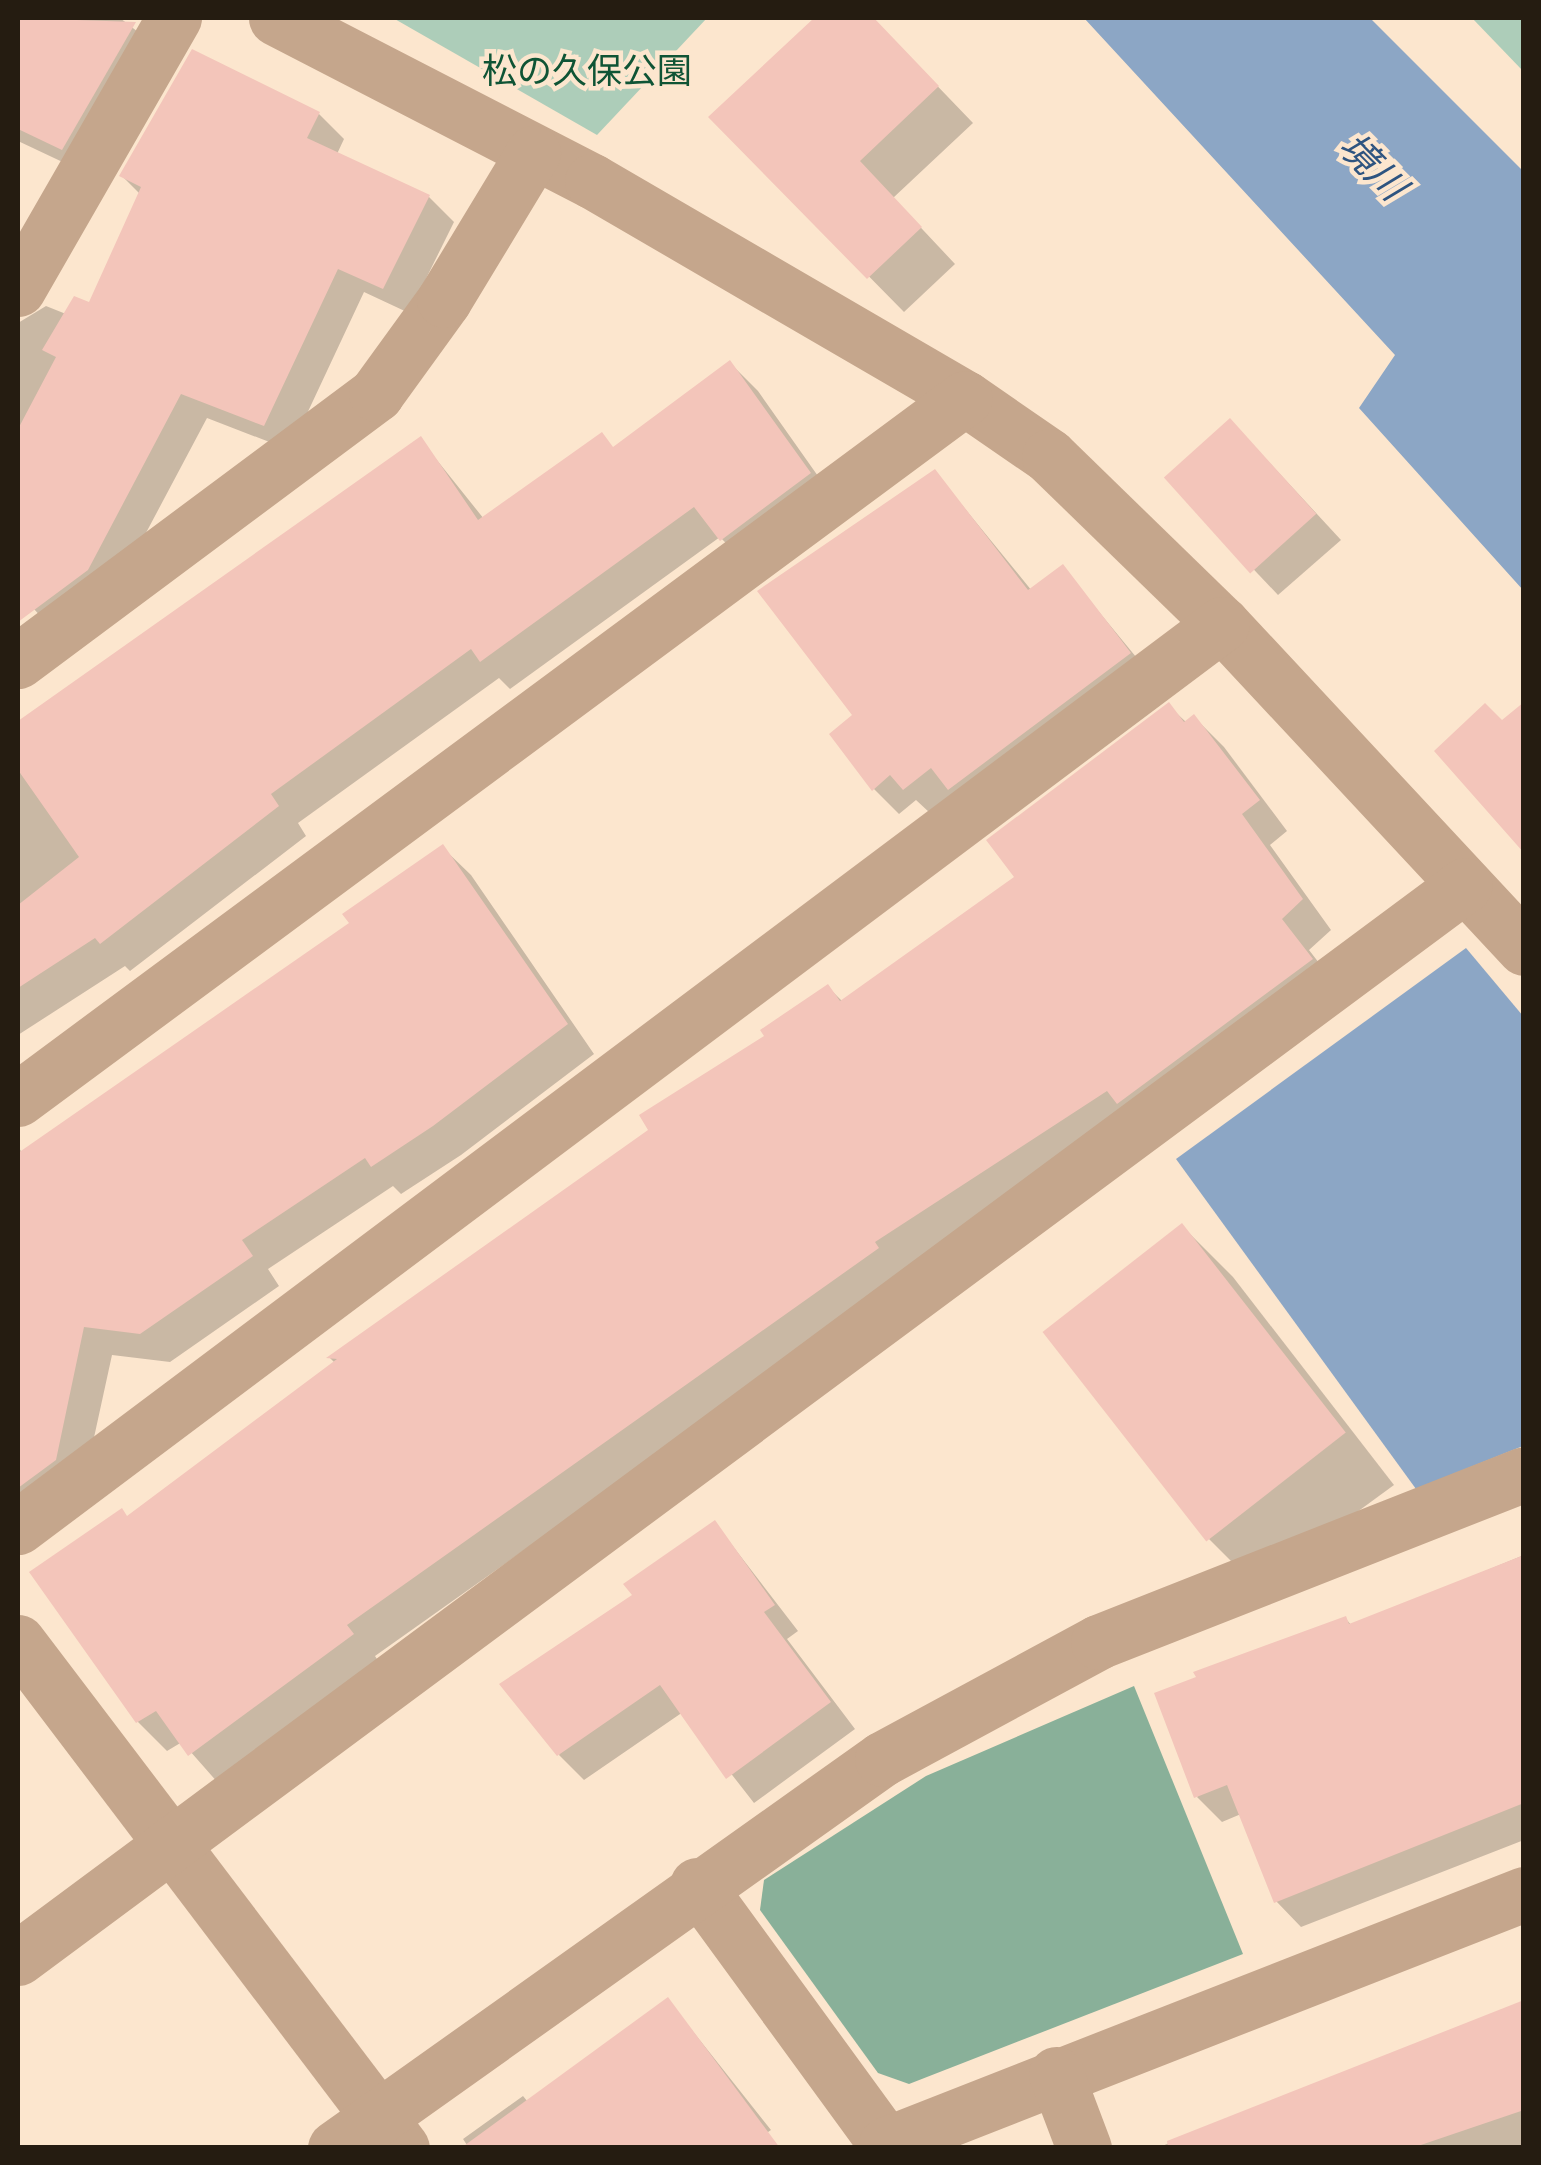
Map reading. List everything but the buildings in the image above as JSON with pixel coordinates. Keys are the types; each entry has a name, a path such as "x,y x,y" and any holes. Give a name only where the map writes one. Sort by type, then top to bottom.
{"street":[{"path":"18,289 36,210 174,18"},
{"path":"276,18 533,153 964,398 1049,456 1222,624 1524,948"},
{"path":"18,661 376,394 444,300 533,153"},
{"path":"18,1099 964,398"},
{"path":"18,1527 1222,624"},
{"path":"18,1958 1465,886"},
{"path":"18,1642 174,1840 372,2137 697,1885 882,1759 1098,1642 1524,1474"},
{"path":"697,1885 886,2144 1056,2074 1524,1894"},
{"path":"1056,2074 1084,2148"}],"green space":[{"name":"松の久保公園","path":"393,18 707,18 597,135"},
{"path":"1472,18 1523,18 1523,71"},
{"path":"1134,1686 1243,1954 909,2084 878,2073 760,1910 764,1880 926,1776"}],"water":[{"name":"境川","path":"1084,18 1370,18 1523,171 1523,590 1359,408 1395,355"},
{"path":"1466,948 1523,1016 1523,1446 1416,1489 1176,1159"}]}
